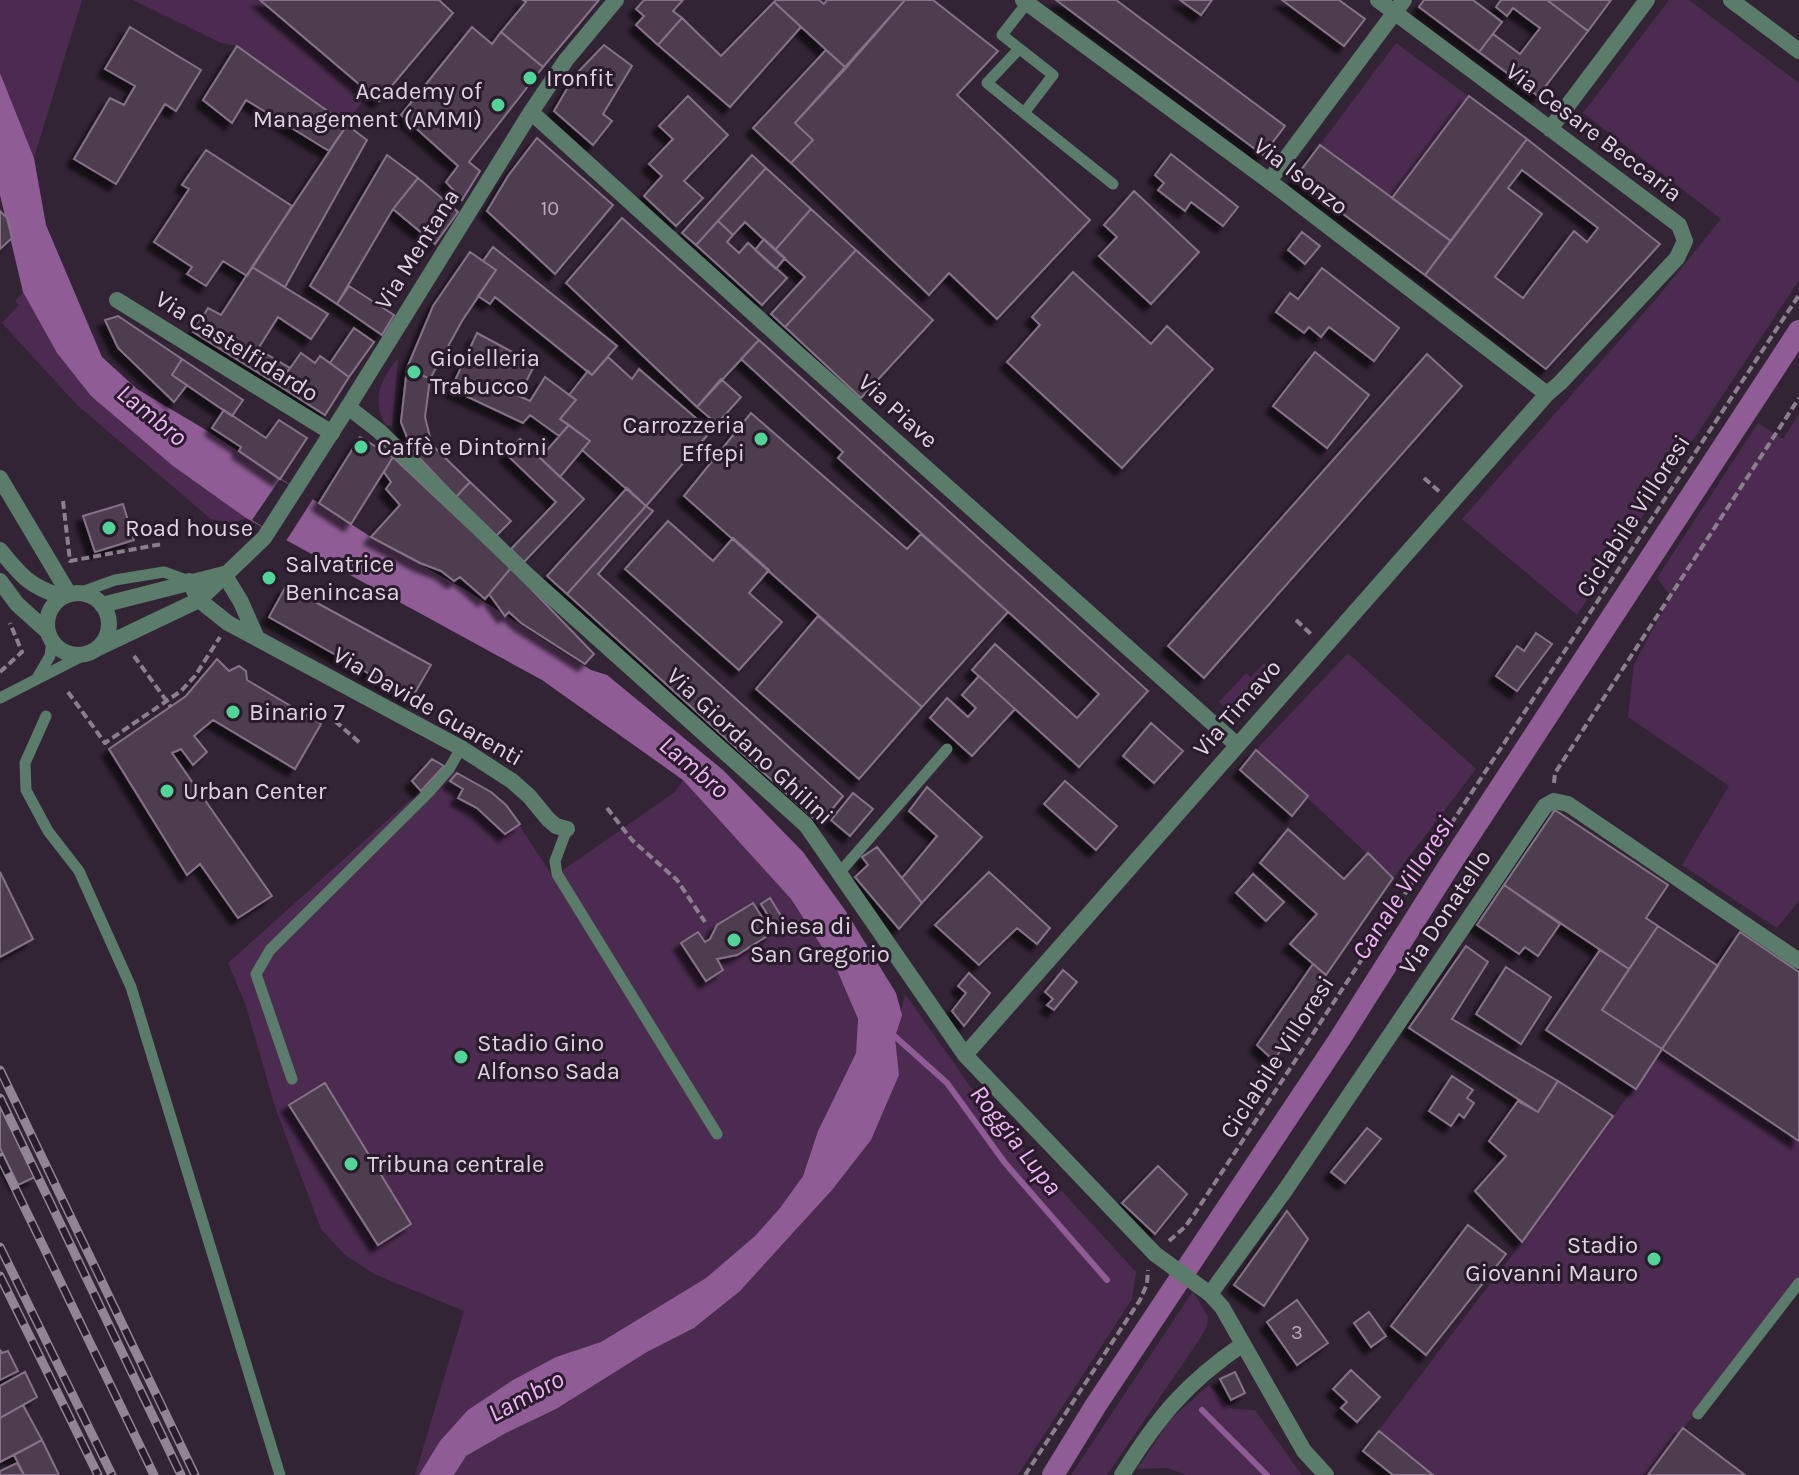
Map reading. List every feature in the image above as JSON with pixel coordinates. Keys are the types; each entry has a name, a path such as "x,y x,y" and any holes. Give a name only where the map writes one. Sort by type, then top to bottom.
{"street":[{"name":"Via Mentana","path":"199,600 269,530 531,112 566,60 616,0"},
{"name":"Via Cesare Beccaria","path":"1378,0 1399,6 1550,129 1679,225 1685,241 1677,258 1547,394"},
{"path":"1550,129 1647,0"},
{"path":"1731,0 1799,51"},
{"name":"Via Isonzo","path":"1025,1 1269,181 1547,394"},
{"path":"1269,181 1399,6"},
{"name":"Via Piave","path":"531,112 1236,744"},
{"name":"Via Castelfidardo","path":"117,300 332,433"},
{"name":"Via Timavo","path":"965,1055 1547,394"},
{"name":"Via Giordano Ghilini","path":"348,407 379,431 525,573 806,825 841,871 965,1055 1160,1258 1210,1294"},
{"path":"0,478 70,595"},
{"path":"0,550 26,581 40,589 91,596 102,605 107,614 108,628 103,642 91,652"},
{"path":"102,605 224,574 256,636"},
{"path":"0,581 17,604 65,653 91,652 199,600"},
{"name":"Via Davide Guarenti","path":"189,581 199,600 228,623 461,748 512,781 556,826 567,829"},
{"path":"49,636 50,609 70,595"},
{"path":"1554,801 1568,804 1799,961"},
{"name":"Via Donatello","path":"1210,1294 1322,1137 1539,813 1554,801"},
{"path":"1210,1294 1222,1307 1304,1451 1326,1475"},
{"path":"1122,1475 1175,1400 1205,1371 1243,1344"}],"lane":[{"path":"1024,113 1053,75 1002,35 1025,1"},
{"path":"1019,49 987,83 1113,184"},
{"path":"70,595 115,580 164,572 189,581"},
{"path":"37,679 50,656 49,636"},
{"path":"0,698 91,652"},
{"path":"46,716 25,763 26,790 48,831 79,871 131,987 280,1475"},
{"path":"292,1079 256,974 270,950 430,791 449,769 461,748"},
{"path":"841,871 947,749"},
{"path":"567,829 555,861 557,874 717,1134"},
{"path":"1698,1414 1799,1283"}],"path":[{"name":"Ciclabile Villoresi","path":"1160,1258 1195,1213 1799,295"},
{"path":"1554,801 1555,773 1799,398"},
{"path":"63,501 70,561 162,544"},
{"path":"68,692 105,743 169,704 195,676 221,635"},
{"path":"0,672 22,652"},
{"path":"134,656 169,704"},
{"path":"335,721 360,743"},
{"path":"607,808 632,840 677,880 705,922"},
{"path":"1025,1475 1140,1300 1147,1284 1148,1267 1160,1258"}],"shaded area":[{"path":"0,0 82,0 34,158 0,73"},
{"path":"133,0 260,0 368,92 347,125 237,46 221,43"},
{"path":"1669,0 1689,0 1799,83 1799,280 1577,615 1462,519 1657,298 1721,219 1583,113"},
{"path":"1396,43 1527,139 1425,275 1295,178"},
{"path":"23,292 57,353 91,396 173,466 246,518 234,523 211,519 77,405 2,323 19,305 15,301"},
{"path":"398,359 392,426 386,425 381,416 378,399 386,374"},
{"path":"1799,414 1799,901 1777,928 1682,865 1729,786 1628,717 1634,664 1671,596 1657,578 1758,423 1783,439"},
{"path":"1348,653 1476,769 1393,878 1256,750"},
{"path":"1264,663 1271,668 1231,713 1219,702 1246,673 1251,677"},
{"name":"Stadio Gino Alfonso Sada","path":"432,759 479,785 506,805 553,877 675,792 683,780 791,899 837,970 858,1020 856,1053 818,1131 803,1176 755,1236 706,1278 601,1342 556,1357 513,1380 440,1441 419,1475 415,1475 464,1311 374,1274 345,1255 321,1229 275,1107 246,1006 228,963 420,791 412,781"},
{"path":"905,994 984,1106 1136,1272 1132,1299 1018,1475 454,1475 466,1456 556,1409 647,1352 694,1328 740,1291 832,1190 871,1140 899,1075 895,1037"},
{"name":"Stadio Giovanni Mauro","path":"1662,1049 1799,1141 1799,1276 1648,1475 1393,1475 1363,1451 1522,1242"},
{"path":"1193,1291 1208,1317 1199,1340 1107,1475 1071,1475"},
{"path":"1209,1385 1232,1409 1255,1410 1302,1475 1186,1475 1168,1468 1137,1469 1170,1420"}],"water":[{"name":"Lambro","path":"0,73 34,158 46,225 102,357 137,389 371,537 463,588 591,670 607,675 723,770 803,852 845,910 896,993 902,1015 895,1037 899,1075 871,1140 832,1190 740,1291 694,1328 647,1352 556,1409 466,1456 454,1475 419,1475 440,1441 468,1410 513,1380 556,1357 601,1342 706,1278 755,1236 780,1208 803,1176 818,1131 856,1053 858,1019 837,970 791,899 683,780 542,680 246,518 173,466 91,396 57,353 23,292 0,195"}],"pier":[{"path":"280,479 313,499 286,541 252,520"}],"building":[{"path":"260,0 439,0 453,13 379,101"},
{"path":"523,0 599,0 543,67 501,32 526,2"},
{"path":"644,0 683,0 673,11 682,18 658,45 636,25 644,16 636,9"},
{"path":"819,0 824,4 827,0 905,0 846,68 774,2"},
{"path":"905,0 933,0 998,51 957,95 1090,220 997,319 949,273 929,295 791,163 813,140 795,123"},
{"path":"1056,0 1116,0 1285,126 1263,155"},
{"path":"1180,0 1212,0 1201,15"},
{"path":"1282,0 1339,0 1365,19 1344,46"},
{"path":"1424,0 1473,0 1502,22 1479,52 1419,7"},
{"path":"1501,0 1547,0 1588,31 1538,96 1479,52 1493,34 1520,54 1540,28 1513,8 1507,16 1496,7"},
{"path":"1547,0 1611,0 1588,31"},
{"path":"774,2 801,27 730,107 658,45 682,18 721,56"},
{"path":"130,27 201,70 176,111 165,104 116,184 74,159 110,98 124,105 135,86 105,69"},
{"path":"472,27 492,44 501,32 543,67 469,162 480,171 462,200 446,182 458,166 401,115"},
{"path":"604,45 632,66 603,114 612,121 593,145 554,111 575,75"},
{"path":"237,46 347,125 329,151 246,100 232,123 203,100"},
{"path":"826,50 846,68 795,123 813,140 791,163 753,128"},
{"path":"688,96 728,135 684,181 703,198 676,226 644,196 662,176 649,164 673,139 659,126"},
{"path":"1469,96 1527,139 1451,241 1392,198"},
{"path":"347,125 367,140 285,287 252,267"},
{"path":"537,138 613,205 555,274 487,211 508,176"},
{"path":"1527,139 1660,244 1546,369 1425,275","holes":["1522,170 1598,228 1587,242 1574,231 1523,298 1495,277 1542,214 1508,188"]},
{"path":"1320,145 1451,241 1425,275 1295,178"},
{"path":"206,150 292,206 247,276 223,261 206,286 187,274 192,267 154,242 189,189 182,185"},
{"path":"1171,154 1238,207 1223,226 1191,202 1185,211 1158,190 1164,183 1155,175"},
{"path":"387,155 418,178 393,209 337,304 310,286"},
{"path":"752,155 766,168 696,245 682,233"},
{"path":"766,168 811,209 775,250 745,222 733,235 718,221"},
{"path":"418,178 458,212 435,244 393,209"},
{"path":"1134,191 1199,252 1151,304 1099,256 1117,237 1104,225"},
{"path":"811,209 856,250 785,327 771,314 805,277 775,250"},
{"path":"0,211 7,218 12,238 0,249"},
{"path":"622,218 759,340 697,407 566,283"},
{"path":"718,221 733,235 727,242 739,253 748,243 787,278 762,305 696,245"},
{"path":"1302,232 1320,246 1305,264 1288,250"},
{"path":"764,239 785,258 776,269 755,250"},
{"path":"493,247 617,346 592,375 495,297 490,304 478,296 496,270 483,261"},
{"path":"856,250 933,320 861,398 785,327"},
{"path":"470,252 496,270 462,321 430,379 407,368 433,306"},
{"path":"252,267 328,314 311,339 278,317 258,349 290,368 278,385 193,332 208,308 221,315"},
{"path":"1322,268 1399,328 1374,361 1329,327 1321,337 1309,327 1304,333 1276,312 1290,293 1298,299"},
{"path":"1073,272 1151,344 1167,326 1213,369 1122,468 1007,362 1040,325 1032,317"},
{"path":"349,286 394,315 382,335 337,304"},
{"path":"118,316 182,359 172,375 187,385 174,402 118,348 105,320"},
{"path":"354,328 374,342 349,377 330,363"},
{"path":"477,333 535,364 519,396 530,401 545,377 576,400 560,419 569,425 559,436 530,415 523,423 451,389"},
{"path":"759,340 1148,691 1079,767 972,670 995,644 1077,718 1099,694 838,458 843,452 741,359"},
{"path":"1315,352 1369,395 1327,448 1273,406"},
{"path":"301,353 315,363 320,356 349,377 325,415 278,385"},
{"path":"1427,354 1462,386 1204,678 1168,646"},
{"path":"608,357 632,379 639,369 711,431 646,506 582,450 590,441 560,419 576,400 569,395 588,371 592,375"},
{"path":"182,359 243,400 232,416 172,375"},
{"path":"407,368 430,379 425,417 432,445 470,482 456,497 412,450 401,422"},
{"path":"721,379 741,397 717,424 697,407"},
{"path":"224,410 266,438 279,420 307,438 280,479 212,428"},
{"path":"751,413 907,549 921,534 1008,612 922,707 684,496"},
{"path":"569,425 590,441 560,477 540,458"},
{"path":"360,437 393,457 351,524 319,503"},
{"path":"520,439 584,499 524,562 511,549 556,502 506,454"},
{"path":"393,457 511,568 485,599 460,577 454,581 441,571 371,537 400,505 386,489 391,482 384,472"},
{"path":"470,482 511,521 496,536 456,497"},
{"path":"627,488 646,506 567,594 547,576"},
{"name":"Road house","path":"123,504 134,540 95,552 83,516"},
{"path":"646,506 653,511 598,574 843,796 820,824 567,594"},
{"path":"668,521 713,561 733,538 769,570 749,593 782,622 739,670 625,569"},
{"path":"511,568 594,654 585,664 509,612 505,616 489,594"},
{"path":"286,586 431,665 412,698 269,617"},
{"path":"818,616 922,707 859,779 756,689"},
{"path":"1536,633 1552,644 1517,691 1496,676 1517,646 1524,651"},
{"name":"Urban Center","path":"217,659 229,671 239,666 246,671 247,680 321,724 295,769 213,720 194,736 207,752 193,765 181,749 172,753 272,896 238,918 200,864 187,875 109,749 186,696"},
{"path":"979,676 1015,709 972,756 930,718 947,698 968,717 976,708 962,695"},
{"path":"1151,723 1183,751 1154,783 1123,756"},
{"path":"1256,750 1308,796 1292,816 1240,770"},
{"path":"432,759 444,766 421,791 412,781"},
{"path":"457,773 491,792 520,824 505,834 477,808 458,798 463,789 450,781"},
{"path":"1065,781 1117,826 1096,850 1044,804"},
{"path":"927,787 982,837 922,903 902,878 937,836 909,811"},
{"path":"853,793 873,809 850,836 831,820"},
{"path":"1555,810 1668,885 1646,918 1658,926 1629,969 1504,885"},
{"path":"1288,829 1344,879 1368,853 1393,878 1326,975 1290,944 1317,914 1260,863"},
{"path":"877,847 922,903 899,929 855,877 868,865 862,857"},
{"path":"0,872 33,939 0,957"},
{"path":"989,872 1050,928 1037,944 1017,928 979,965 935,925"},
{"path":"1253,874 1284,902 1266,921 1236,893"},
{"path":"1504,885 1560,924 1538,956 1525,947 1519,954 1477,925"},
{"path":"770,898 784,921 775,927 761,904"},
{"name":"Chiesa di San Gregorio","path":"753,903 772,933 737,955 717,959 723,970 706,981 681,943 698,932 705,942 717,925"},
{"path":"1658,926 1718,966 1662,1049 1602,1010"},
{"path":"1740,932 1799,972 1799,1141 1662,1049"},
{"path":"1466,946 1488,962 1452,1019 1558,1081 1538,1112 1409,1028"},
{"path":"1600,950 1629,969 1602,1010 1662,1049 1636,1089 1546,1030"},
{"path":"1313,964 1326,975 1274,1061 1257,1045"},
{"path":"1506,967 1551,997 1521,1044 1476,1014"},
{"path":"1063,970 1077,982 1054,1010 1047,1005 1053,999 1045,992"},
{"path":"969,973 990,993 964,1026 952,1011 966,993 958,986"},
{"path":"1452,1076 1473,1090 1467,1098 1474,1103 1464,1118 1459,1114 1451,1126 1429,1111"},
{"path":"1558,1081 1613,1116 1522,1242 1475,1191 1506,1156 1489,1141 1518,1101 1538,1112"},
{"name":"Tribuna centrale","path":"325,1083 411,1224 378,1245 289,1105"},
{"path":"0,1106 35,1177 18,1185 0,1148"},
{"path":"1367,1128 1381,1139 1345,1183 1331,1172"},
{"path":"1158,1166 1187,1194 1155,1234 1122,1203"},
{"path":"1287,1211 1308,1239 1264,1306 1234,1285"},
{"path":"1468,1225 1506,1254 1426,1355 1391,1326"},
{"path":"1297,1300 1328,1343 1297,1365 1267,1322"},
{"path":"1369,1312 1386,1336 1371,1347 1354,1323"},
{"path":"0,1350 2,1353 8,1351 18,1371 0,1380"},
{"path":"1351,1370 1380,1397 1357,1422 1341,1408 1347,1402 1333,1389"},
{"path":"25,1372 37,1397 0,1418 0,1386"},
{"path":"1235,1372 1245,1393 1231,1400 1220,1379"},
{"path":"23,1405 42,1440 0,1462 0,1418"},
{"path":"1683,1428 1745,1475 1648,1475"},
{"path":"1379,1431 1433,1475 1393,1475 1363,1451"},
{"path":"42,1440 59,1475 24,1475 14,1455"},
{"path":"17,1463 24,1475 0,1475 0,1471"}],"waterway":[{"name":"Canale Villoresi","path":"1053,1475 1799,331"},
{"name":"Roggia Lupa","path":"890,1032 947,1083 1005,1163 1107,1280"},
{"name":"Roggia Lupa","path":"1202,1410 1267,1475"}],"railway":[{"path":"0,1070 195,1475"},
{"path":"0,1098 181,1475"},
{"path":"0,1157 154,1475"},
{"path":"0,1247 112,1475"},
{"path":"0,1276 98,1475"}],"place":[{"name":"Ironfit","path":"530,78"},
{"name":"Academy of Management (AMMI)","path":"498,105"},
{"name":"Gioielleria Trabucco","path":"414,372"},
{"name":"Carrozzeria Effepi","path":"761,439"},
{"name":"Caffè e Dintorni","path":"361,447"},
{"name":"Road house","path":"109,528"},
{"name":"Salvatrice Benincasa","path":"269,578"},
{"name":"Binario 7","path":"233,712"},
{"name":"Urban Center","path":"167,791"},
{"name":"Chiesa di San Gregorio","path":"734,940"},
{"name":"Stadio Gino Alfonso Sada","path":"461,1057"},
{"name":"Tribuna centrale","path":"351,1164"},
{"name":"Stadio Giovanni Mauro","path":"1654,1259"}]}
